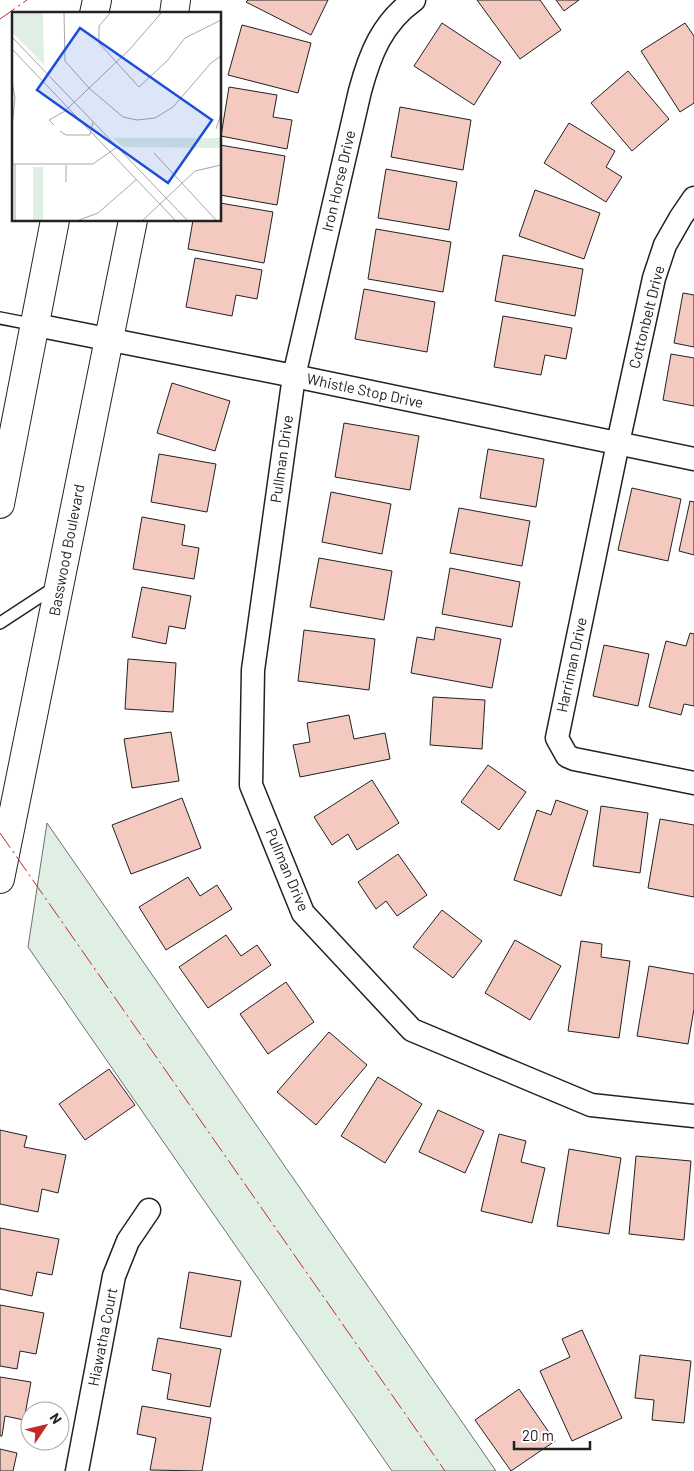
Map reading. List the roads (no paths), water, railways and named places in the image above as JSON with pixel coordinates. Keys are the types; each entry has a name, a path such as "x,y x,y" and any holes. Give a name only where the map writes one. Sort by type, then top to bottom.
{"main road":[{"path":"0,504 56,221"},
{"name":"Basswood Boulevard","path":"0,879 132,221"}],"street":[{"name":"Iron Horse Drive","path":"294,376 368,60 383,30 414,0"},
{"name":"Cottonbelt Drive","path":"618,444 654,278 665,245 694,198"},
{"name":"Whistle Stop Drive","path":"36,325 294,376 694,459"},
{"name":"Pullman Drive","path":"294,376 253,670 251,785 303,913 412,1030 591,1105 694,1116"},
{"name":"Harriman Drive","path":"618,444 556,738 567,756 574,759 694,783"},
{"name":"Hiawatha Court","path":"77,1471 114,1276 128,1241 149,1210"}],"lane":[{"path":"0,318 36,325"},
{"path":"0,623 60,584"}]}
